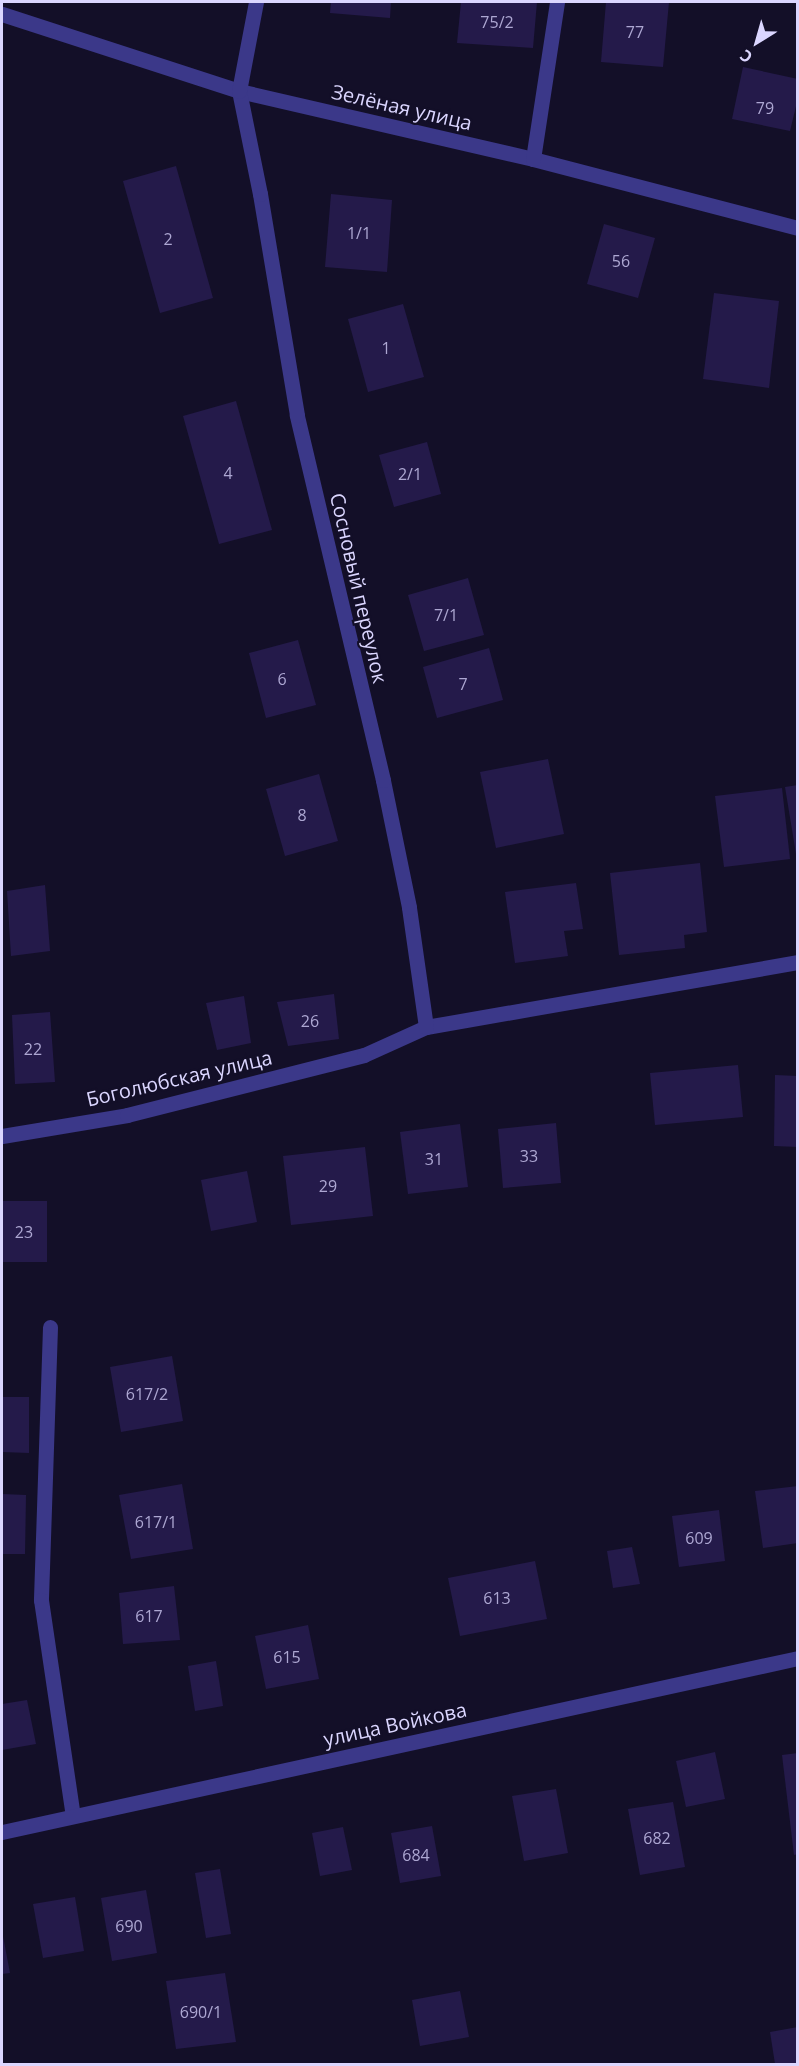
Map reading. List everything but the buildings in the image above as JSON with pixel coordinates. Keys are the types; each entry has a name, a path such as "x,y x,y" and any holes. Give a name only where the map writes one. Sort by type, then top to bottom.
{"street":[{"path":"239,91 256,2"},
{"path":"533,159 557,2"},
{"name":"Зелёная улица","path":"2,14 239,91 533,159 798,228"},
{"name":"Сосновый переулок","path":"239,91 260,194 297,415 383,780 409,907 426,1027"},
{"path":"426,1027 798,962"},
{"name":"Боголюбская улица","path":"2,1136 127,1115 364,1055 426,1027"},
{"path":"50,1327 40,1600 73,1816"},
{"name":"улица Войкова","path":"2,1832 798,1658"}]}
